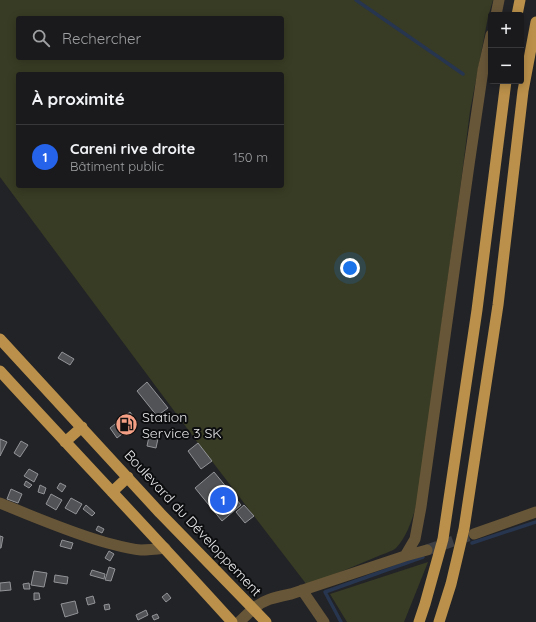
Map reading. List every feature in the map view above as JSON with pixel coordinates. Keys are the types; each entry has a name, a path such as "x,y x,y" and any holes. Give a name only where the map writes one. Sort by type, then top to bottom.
{"highway":[{"path":"518,12 520,0"},
{"path":"438,622 451,584 464,529 498,305 523,91 536,22"},
{"path":"419,622 442,539 477,310 506,84"},
{"name":"Boulevard du Développement","path":"0,338 186,540 266,622"},
{"path":"0,371 232,622"},
{"path":"65,442 82,427"},
{"path":"112,492 128,477"}],"street":[{"path":"497,12 499,0"},
{"path":"405,556 415,539 421,507 468,164 483,70 488,48"},
{"path":"0,503 47,522 109,543 142,550 165,548"},
{"path":"474,534 536,512"},
{"path":"239,622 253,608 274,598 291,594 427,550"},
{"path":"302,590 324,622"}],"green space":[{"path":"0,0 493,0 489,12 488,12 470,111 417,503 406,533 396,548 307,585 198,443 0,177"},
{"path":"428,562 404,622 347,622 330,594"}],"building":[{"path":"62,352 74,359 70,365 58,358"},
{"path":"147,382 168,408 157,416 137,391"},
{"path":"130,412 137,422 117,438 110,428"},
{"path":"150,432 159,434 156,448 147,446"},
{"path":"0,439 7,442 0,456"},
{"path":"21,441 28,445 20,457 14,453"},
{"path":"198,443 212,461 201,469 188,451"},
{"path":"29,469 38,474 34,482 24,476"},
{"path":"214,472 241,505 222,521 195,488"},
{"path":"26,481 32,485 29,488 24,485"},
{"path":"60,483 66,486 62,492 57,488"},
{"path":"40,485 46,488 44,494 38,492"},
{"path":"11,489 22,494 18,503 7,499"},
{"path":"51,494 62,500 56,510 46,504"},
{"path":"71,498 82,504 76,514 65,508"},
{"path":"86,505 95,513 92,516 83,509"},
{"path":"244,505 254,516 245,523 236,512"},
{"path":"98,526 104,529 102,533 96,530"},
{"path":"0,536 3,537 1,548 0,548"},
{"path":"62,540 73,543 71,549 60,546"},
{"path":"109,551 114,554 110,561 105,558"},
{"path":"109,567 115,569 111,581 105,580"},
{"path":"92,570 105,574 104,579 90,575"},
{"path":"34,571 47,573 44,587 31,585"},
{"path":"55,575 68,577 67,584 54,582"},
{"path":"10,582 11,590 0,591 0,583"},
{"path":"29,583 30,589 24,589 23,584"},
{"path":"34,593 39,593 40,599 34,600"},
{"path":"167,593 171,598 166,602 162,597"},
{"path":"93,596 95,603 88,605 86,598"},
{"path":"75,601 78,613 65,617 61,604"},
{"path":"109,604 110,609 105,610 104,605"},
{"path":"146,610 148,615 138,620 136,615"},
{"path":"157,614 159,618 154,620 152,616"}],"waterway":[{"path":"356,0 463,74"},
{"path":"472,543 536,522"},
{"path":"341,622 325,592 423,557"}],"tunnel":[{"path":"427,550 474,534"}],"place":[{"name":"Station Service 3 SK","path":"126,425"},
{"name":"Careni rive droite","path":"223,500"}]}
